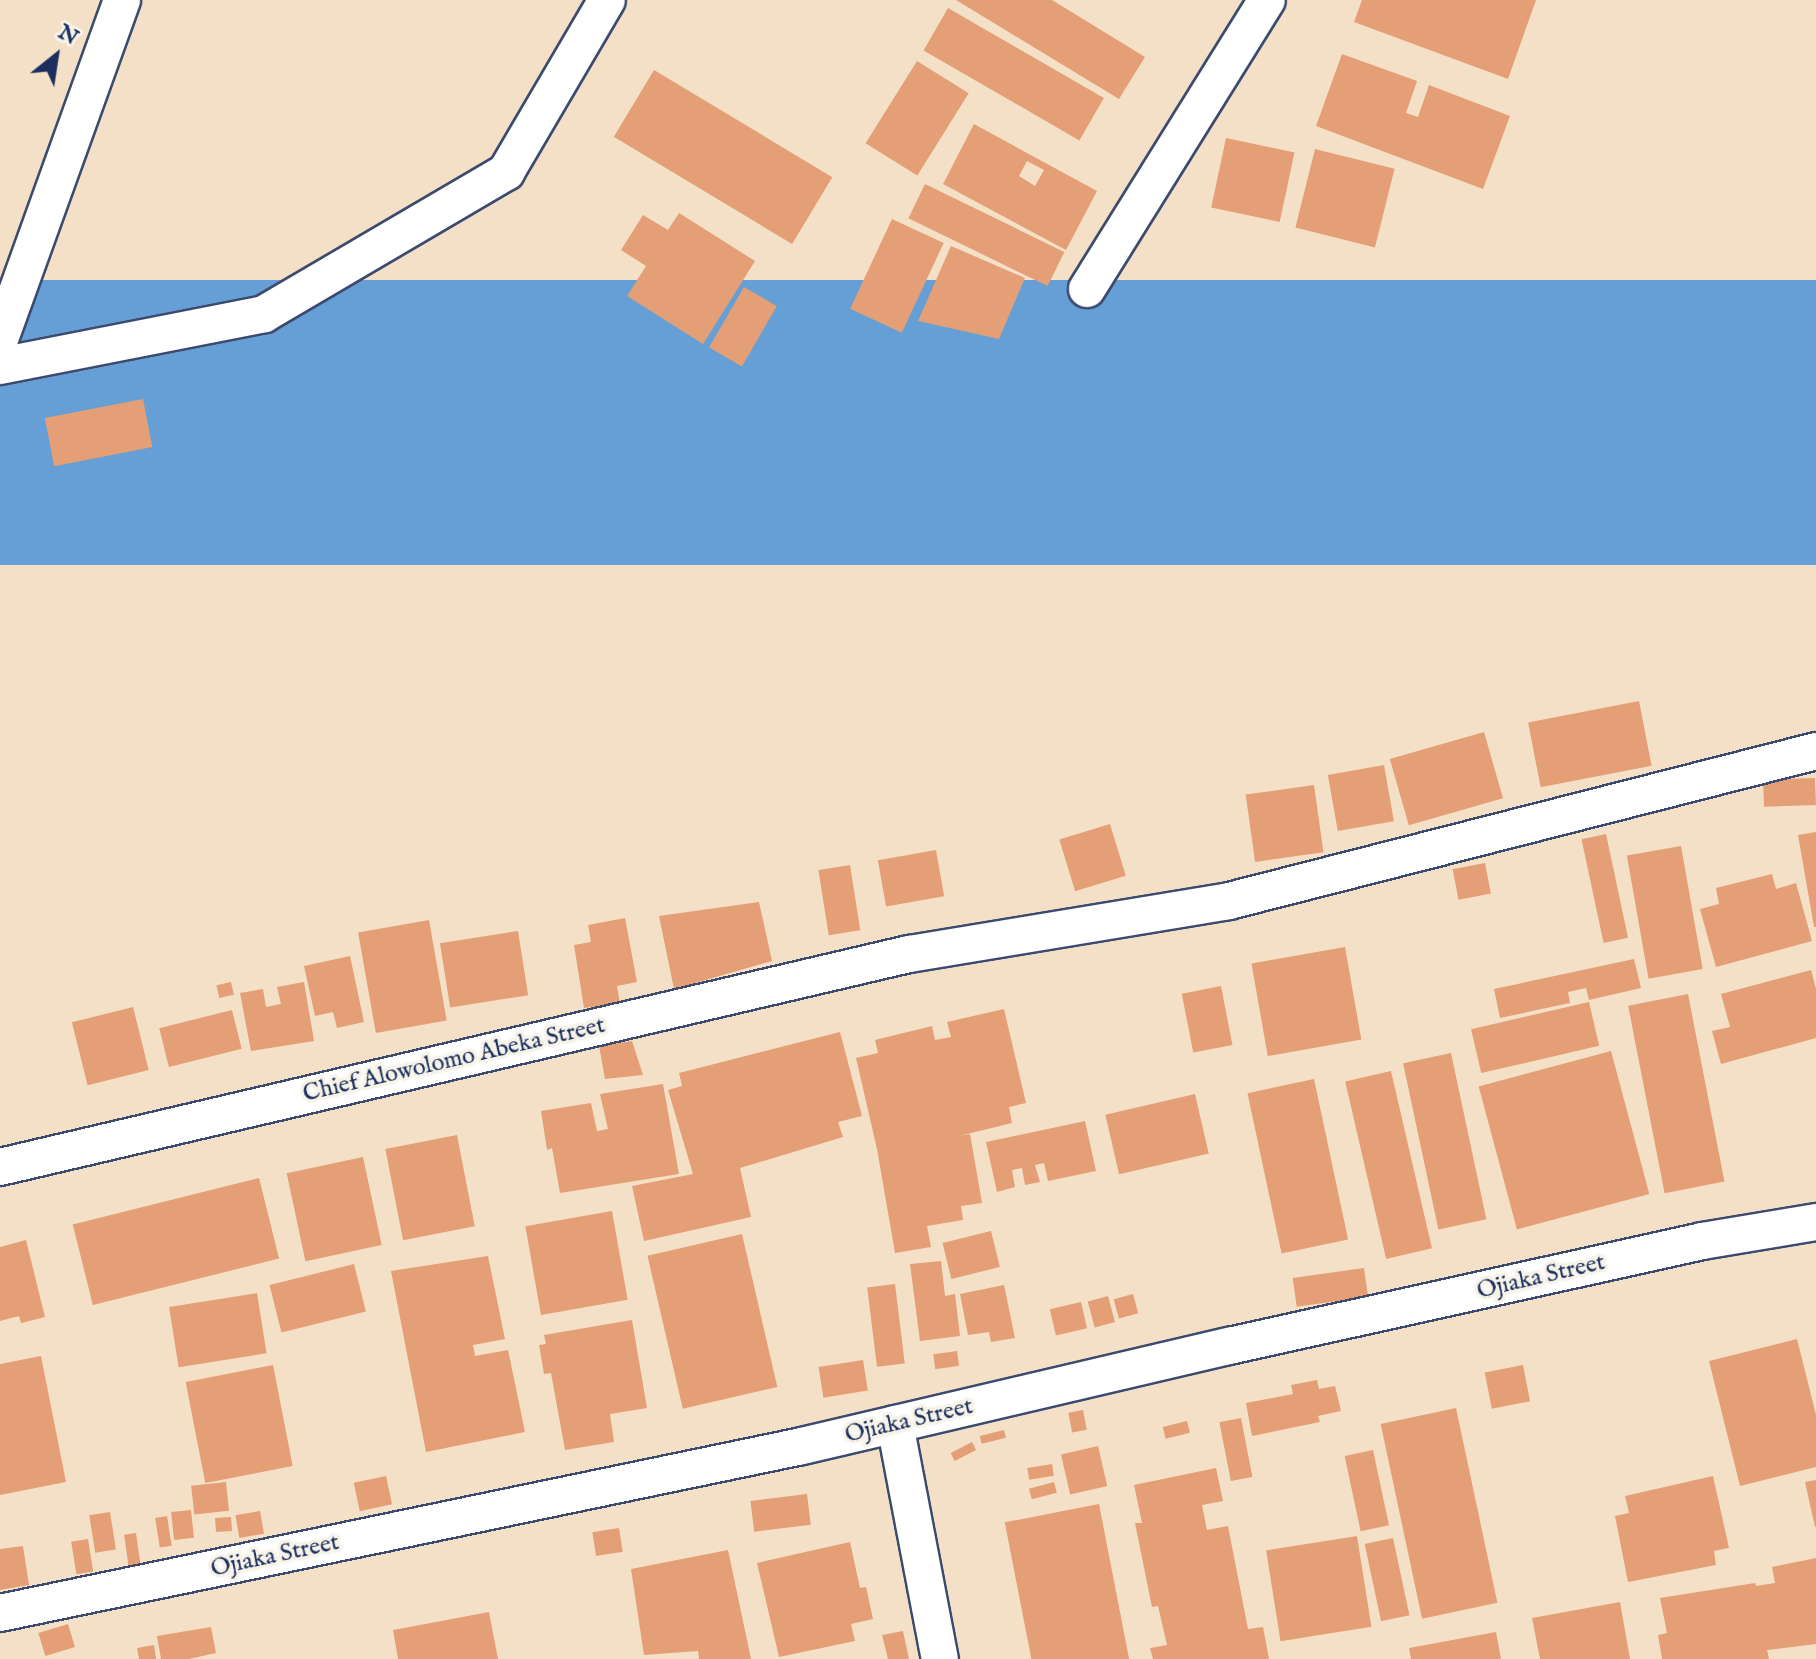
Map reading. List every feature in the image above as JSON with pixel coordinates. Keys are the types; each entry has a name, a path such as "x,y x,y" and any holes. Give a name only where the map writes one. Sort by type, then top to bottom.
{"street":[{"path":"0,339 122,0"},
{"path":"0,366 264,314 506,172 607,0"},
{"path":"1087,289 1267,0"},
{"name":"Chief Alowolomo Abeka Street","path":"0,1167 909,954 1229,901 1816,751"},
{"name":"Ojiaka Street","path":"0,1613 895,1424 1702,1241 1816,1222"},
{"path":"895,1424 940,1659"}],"water":[{"path":"0,280 1816,280 1816,565 0,565"}],"building":[{"path":"956,0 1052,0 1145,57 1119,99"},
{"path":"1362,0 1536,0 1508,79 1354,22"},
{"path":"948,8 1104,98 1079,140 924,50"},
{"path":"1342,54 1417,81 1406,113 1418,117 1429,85 1510,116 1483,189 1316,126"},
{"path":"917,61 969,93 917,176 866,143"},
{"path":"654,70 832,177 792,244 614,137"},
{"path":"974,124 1097,191 1066,250 943,184","holes":["1027,161 1044,170 1035,186 1019,176"]},
{"path":"1226,138 1294,153 1280,222 1211,207"},
{"path":"1315,149 1395,169 1375,247 1295,228"},
{"path":"925,184 1064,252 1048,286 908,218"},
{"path":"679,213 755,261 703,344 627,296 646,266 621,250 643,215 668,230"},
{"path":"892,219 944,243 902,333 850,309"},
{"path":"951,246 1025,278 999,339 918,321"},
{"path":"744,287 777,306 742,367 709,348"},
{"path":"143,399 152,447 54,466 45,418"},
{"path":"1639,701 1652,766 1541,787 1528,723"},
{"path":"1484,732 1503,798 1409,825 1390,759"},
{"path":"1384,765 1394,821 1338,831 1328,775"},
{"path":"1815,778 1816,805 1764,807 1763,780"},
{"path":"1314,785 1323,852 1255,862 1246,795"},
{"path":"1110,824 1126,876 1075,891 1059,839"},
{"path":"1816,832 1816,927 1814,927 1798,835"},
{"path":"1606,834 1628,938 1604,943 1582,839"},
{"path":"1681,846 1703,969 1649,979 1627,856"},
{"path":"936,850 944,896 886,907 878,860"},
{"path":"1485,863 1491,893 1459,900 1453,869"},
{"path":"850,865 860,930 829,935 818,870"},
{"path":"1772,874 1776,889 1796,883 1812,941 1716,967 1700,909 1719,904 1716,888"},
{"path":"759,902 772,961 674,989 659,916"},
{"path":"625,918 637,982 617,986 620,1003 584,1008 574,945 591,942 588,925"},
{"path":"429,920 447,1020 376,1033 358,933"},
{"path":"518,931 528,995 450,1008 440,943"},
{"path":"1345,947 1361,1040 1268,1056 1251,963"},
{"path":"350,956 364,1022 337,1028 333,1012 315,1016 304,966"},
{"path":"1634,959 1641,988 1589,1000 1586,988 1568,992 1570,1003 1500,1018 1494,989"},
{"path":"1811,970 1816,989 1816,1038 1721,1064 1712,1031 1730,1027 1721,994"},
{"path":"231,982 234,995 219,998 216,985"},
{"path":"304,982 314,1041 251,1051 240,993 263,989 266,1007 281,1004 277,987"},
{"path":"1221,986 1232,1045 1193,1053 1182,994"},
{"path":"1688,994 1724,1181 1665,1193 1628,1006"},
{"path":"1589,1002 1599,1046 1481,1073 1471,1029"},
{"path":"133,1007 149,1070 88,1085 72,1022"},
{"path":"1004,1009 1026,1103 1009,1107 1012,1123 959,1136 970,1134 982,1203 961,1206 963,1220 927,1226 931,1247 895,1253 877,1149 856,1058 878,1053 875,1040 932,1026 935,1040 951,1037 947,1022"},
{"path":"232,1010 242,1049 169,1067 159,1028"},
{"path":"840,1032 862,1116 838,1122 843,1137 740,1168 751,1217 644,1241 632,1186 693,1174 668,1090 682,1086 679,1073"},
{"path":"632,1041 643,1075 605,1079 599,1046"},
{"path":"1611,1051 1649,1194 1517,1229 1479,1086"},
{"path":"1451,1053 1486,1219 1438,1229 1403,1063"},
{"path":"1391,1071 1432,1248 1386,1259 1345,1082"},
{"path":"1314,1079 1348,1239 1282,1254 1247,1093"},
{"path":"663,1084 679,1174 560,1193 552,1148 547,1150 541,1111 591,1103 597,1131 608,1129 600,1094"},
{"path":"1195,1094 1209,1153 1119,1174 1105,1115"},
{"path":"1085,1121 1096,1171 1048,1181 1044,1163 1035,1165 1040,1182 1025,1185 1022,1168 1012,1170 1015,1187 997,1192 986,1142"},
{"path":"457,1135 475,1226 403,1240 385,1149"},
{"path":"363,1157 382,1245 305,1261 287,1173"},
{"path":"259,1178 279,1259 93,1305 73,1224"},
{"path":"612,1211 628,1300 541,1315 525,1226"},
{"path":"991,1231 1000,1267 951,1279 942,1243"},
{"path":"742,1234 777,1387 683,1409 647,1256"},
{"path":"26,1240 45,1317 21,1323 19,1316 0,1321 0,1247"},
{"path":"488,1256 505,1339 473,1345 475,1356 508,1350 525,1432 426,1452 391,1271"},
{"path":"941,1261 945,1296 955,1294 960,1336 920,1341 910,1264"},
{"path":"354,1264 366,1312 281,1333 270,1285"},
{"path":"1364,1268 1368,1297 1297,1307 1293,1278"},
{"path":"895,1284 905,1363 877,1367 867,1287"},
{"path":"1004,1285 1015,1338 991,1342 989,1332 968,1335 960,1294"},
{"path":"257,1293 267,1353 179,1367 169,1307"},
{"path":"1133,1294 1138,1313 1119,1318 1114,1299"},
{"path":"1108,1296 1115,1322 1095,1328 1088,1301"},
{"path":"1081,1302 1087,1328 1056,1336 1050,1309"},
{"path":"632,1320 647,1408 610,1414 614,1442 565,1450 551,1373 544,1374 539,1345 546,1344 544,1335"},
{"path":"1797,1339 1816,1415 1816,1467 1740,1486 1709,1361"},
{"path":"957,1351 959,1366 935,1369 933,1354"},
{"path":"41,1356 66,1482 0,1495 0,1364"},
{"path":"863,1360 868,1391 823,1398 819,1367"},
{"path":"273,1365 293,1466 205,1483 186,1382"},
{"path":"1523,1365 1530,1401 1492,1409 1485,1372"},
{"path":"1317,1380 1319,1389 1335,1386 1341,1411 1318,1416 1320,1422 1252,1436 1246,1403 1293,1394 1291,1385"},
{"path":"1456,1408 1497,1603 1422,1619 1381,1424"},
{"path":"1083,1410 1087,1430 1072,1432 1068,1413"},
{"path":"1241,1418 1252,1477 1231,1481 1219,1422"},
{"path":"1187,1421 1190,1433 1166,1439 1163,1427"},
{"path":"1004,1430 1006,1438 982,1444 980,1436"},
{"path":"972,1442 976,1450 955,1461 951,1453"},
{"path":"1098,1446 1107,1486 1070,1494 1061,1455"},
{"path":"1373,1450 1389,1525 1361,1531 1345,1456"},
{"path":"1052,1464 1054,1476 1029,1480 1027,1468"},
{"path":"1216,1468 1223,1501 1202,1505 1207,1530 1228,1526 1248,1629 1263,1627 1269,1659 1153,1659 1150,1648 1167,1645 1158,1606 1152,1607 1135,1523 1142,1523 1134,1485"},
{"path":"386,1476 392,1504 360,1511 354,1483"},
{"path":"1713,1476 1729,1548 1714,1551 1716,1565 1628,1582 1615,1516 1629,1513 1625,1496"},
{"path":"1816,1480 1816,1527 1815,1527 1805,1482"},
{"path":"226,1482 229,1511 194,1514 191,1486"},
{"path":"1054,1482 1057,1493 1032,1499 1029,1489"},
{"path":"807,1494 811,1525 754,1532 750,1501"},
{"path":"1099,1504 1129,1659 1031,1659 1005,1522"},
{"path":"191,1510 194,1538 174,1540 171,1512"},
{"path":"260,1511 264,1534 239,1538 235,1515"},
{"path":"110,1512 116,1550 95,1553 89,1515"},
{"path":"167,1516 172,1546 160,1548 155,1518"},
{"path":"231,1517 232,1531 216,1532 215,1518"},
{"path":"619,1528 623,1552 596,1556 592,1532"},
{"path":"136,1533 142,1577 130,1578 124,1535"},
{"path":"1357,1536 1371,1627 1281,1641 1266,1550"},
{"path":"1393,1538 1409,1615 1381,1621 1365,1544"},
{"path":"88,1539 93,1572 76,1574 71,1542"},
{"path":"850,1542 860,1588 866,1587 873,1619 851,1624 855,1641 779,1657 757,1563"},
{"path":"23,1546 29,1585 0,1590 0,1549"},
{"path":"728,1550 751,1659 699,1659 698,1651 644,1655 631,1569"},
{"path":"1816,1558 1816,1644 1767,1650 1769,1659 1662,1659 1658,1635 1667,1633 1660,1598 1755,1583 1756,1586 1775,1583 1772,1567"},
{"path":"1620,1602 1630,1659 1540,1659 1532,1618"},
{"path":"489,1612 498,1659 398,1659 393,1630"},
{"path":"68,1624 75,1647 45,1656 38,1633"},
{"path":"211,1627 216,1653 189,1659 161,1659 157,1636"},
{"path":"903,1631 909,1659 888,1659 882,1635"},
{"path":"1496,1632 1501,1659 1411,1659 1409,1648"},
{"path":"154,1645 156,1659 139,1659 137,1648"}]}
